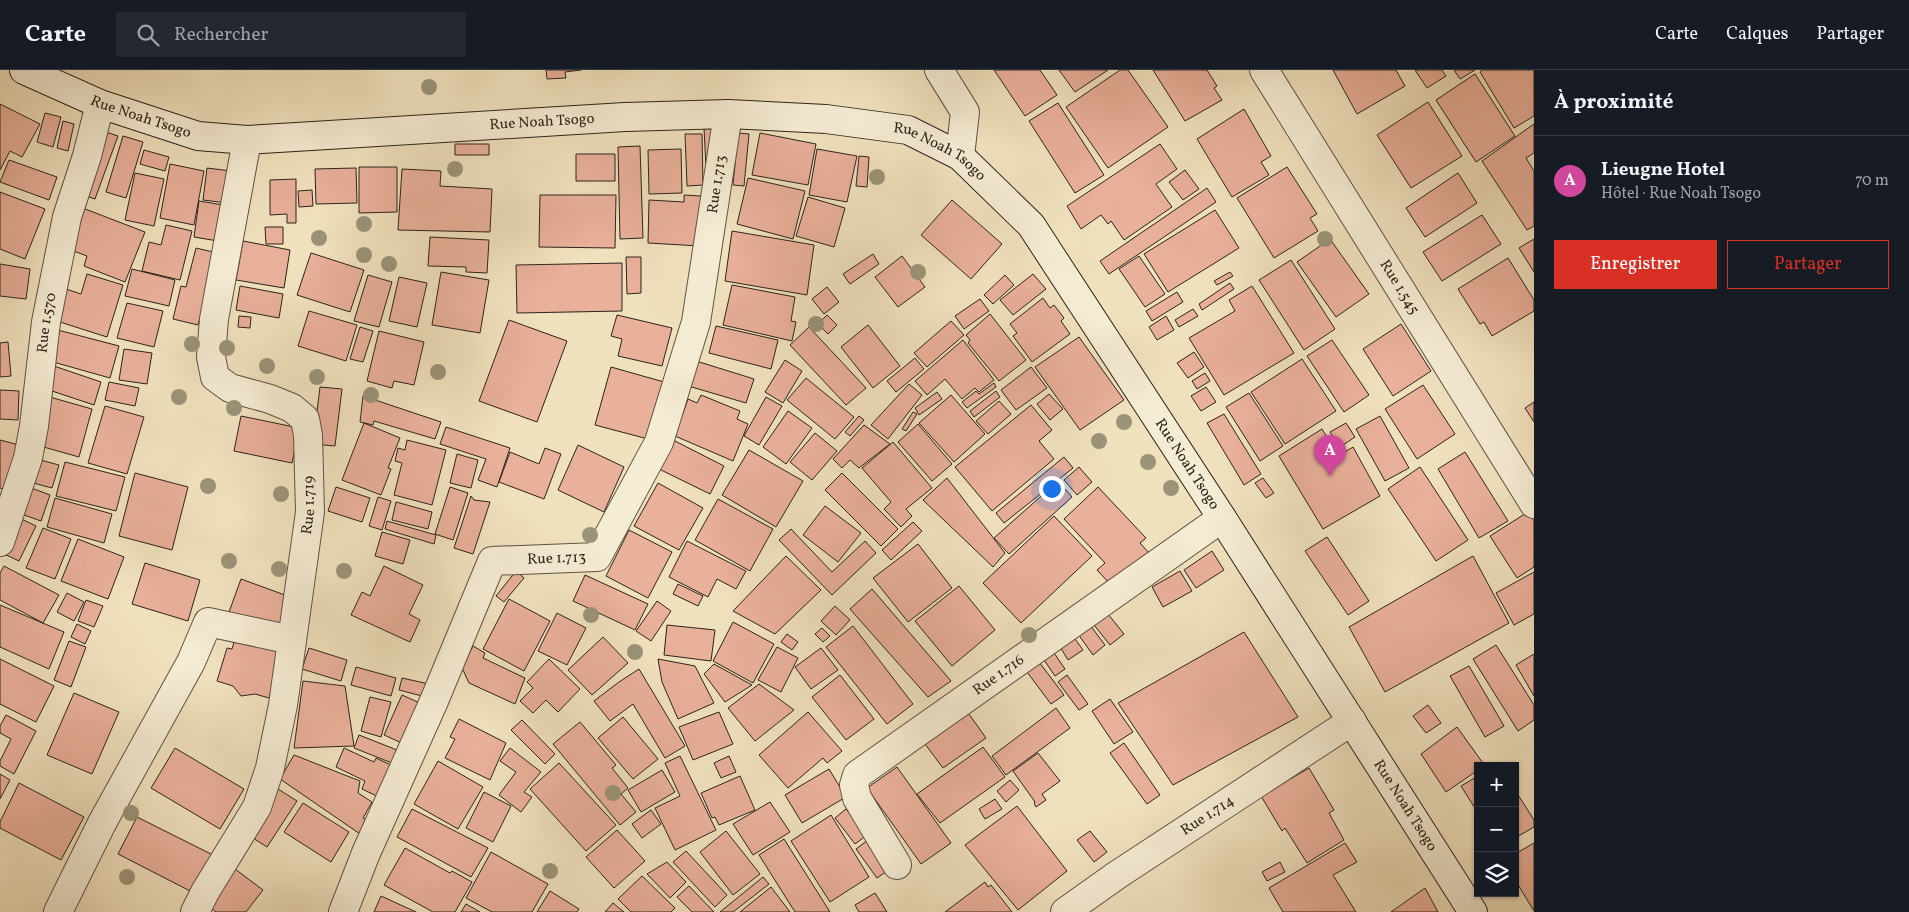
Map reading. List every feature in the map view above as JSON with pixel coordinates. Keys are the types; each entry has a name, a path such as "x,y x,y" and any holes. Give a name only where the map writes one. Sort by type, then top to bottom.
{"street":[{"name":"Rue Noah Tsogo","path":"24,70 100,104 198,136 247,140 625,117 728,114 826,119 908,130 960,156 1031,225 1222,518 1473,912"},
{"path":"939,70 965,112 960,156"},
{"name":"Rue 1.545","path":"1264,70 1534,504"},
{"name":"Rue 1.570","path":"0,542 28,458 34,426 46,322 67,217 87,156 100,104"},
{"name":"Rue 1.713","path":"344,912 366,853 434,701 492,561 597,556 659,442 696,322 728,114"},
{"name":"Rue 1.719","path":"195,912 205,892 257,807 270,768 283,705 310,512 308,435 305,419 292,408 270,399 230,388 215,377 211,357 214,319 247,140"},
{"name":"Rue 1.716","path":"897,865 857,798 854,785 857,776 1222,518"},
{"path":"58,912 102,823 190,662 208,622 292,640"},
{"name":"Rue 1.714","path":"1065,912 1117,875 1352,721"}],"building":[{"path":"546,70 581,70 565,72 566,78 547,79"},
{"path":"994,70 1040,70 1057,95 1025,116"},
{"path":"1059,70 1108,70 1075,92"},
{"path":"1120,70 1128,70 1168,127 1108,168 1066,107"},
{"path":"1153,70 1207,70 1217,86 1214,88 1222,100 1185,121"},
{"path":"1333,70 1396,70 1405,86 1357,114"},
{"path":"1415,70 1442,70 1446,76 1427,88"},
{"path":"1454,70 1475,70 1460,79"},
{"path":"1482,70 1534,70 1534,116 1514,128 1480,72"},
{"path":"1475,74 1515,136 1476,162 1436,100"},
{"path":"1428,102 1462,156 1411,188 1377,135"},
{"path":"1058,103 1104,175 1075,193 1029,121"},
{"path":"0,104 40,124 22,157 10,151 0,170"},
{"path":"1244,109 1271,156 1261,162 1269,175 1232,197 1197,139"},
{"path":"45,113 61,117 53,147 37,142"},
{"path":"63,121 74,124 68,151 57,148"},
{"path":"1534,124 1534,153 1526,158 1534,171 1534,226 1527,230 1482,161"},
{"path":"94,128 118,136 95,199 71,191"},
{"path":"704,128 713,128 706,168"},
{"path":"738,133 749,134 744,186 733,185"},
{"path":"760,133 816,144 808,185 752,175"},
{"path":"685,134 702,134 703,185 687,186"},
{"path":"123,136 143,142 126,198 106,192"},
{"path":"455,144 489,144 489,155 455,155"},
{"path":"1160,144 1177,169 1156,184 1172,207 1124,240 1111,221 1108,224 1101,215 1081,229 1067,206"},
{"path":"640,146 643,238 620,239 618,147"},
{"path":"681,149 682,193 649,194 648,150"},
{"path":"817,149 857,156 847,202 809,195"},
{"path":"144,150 169,157 165,171 140,164"},
{"path":"576,154 615,154 615,181 576,181"},
{"path":"859,156 869,157 867,187 856,186"},
{"path":"9,160 57,177 49,200 0,182"},
{"path":"170,164 204,171 194,225 160,218"},
{"path":"359,167 397,167 397,212 359,213"},
{"path":"1287,167 1317,214 1310,218 1318,231 1274,258 1237,198"},
{"path":"207,168 231,171 227,203 203,200"},
{"path":"356,168 357,203 316,204 315,169"},
{"path":"402,169 441,171 440,186 492,189 490,232 398,230"},
{"path":"1185,170 1199,189 1183,200 1169,182"},
{"path":"135,173 164,179 154,226 125,220"},
{"path":"1458,173 1477,203 1425,237 1406,208"},
{"path":"748,178 805,191 793,239 737,224"},
{"path":"296,179 296,223 287,223 287,214 270,215 270,180"},
{"path":"1207,188 1216,202 1109,274 1100,261"},
{"path":"312,190 313,206 299,207 298,191"},
{"path":"0,192 45,209 25,259 0,249"},
{"path":"540,195 616,195 615,248 539,247"},
{"path":"684,195 701,196 700,246 648,243 649,200 684,202"},
{"path":"808,197 845,208 834,247 796,236"},
{"path":"952,200 1002,244 971,279 921,235"},
{"path":"199,201 223,205 218,241 194,237"},
{"path":"67,202 145,232 125,282 84,266 87,256 52,243"},
{"path":"1215,210 1239,248 1168,292 1144,254"},
{"path":"1482,215 1501,244 1442,281 1423,252"},
{"path":"166,225 192,231 180,280 142,271 149,242 161,245"},
{"path":"265,227 283,227 283,244 266,244"},
{"path":"732,231 814,245 807,295 725,281"},
{"path":"430,237 489,240 487,273 466,272 466,267 428,266"},
{"path":"1330,239 1369,294 1336,317 1297,262"},
{"path":"1534,239 1534,272 1519,248"},
{"path":"243,241 290,250 284,288 236,280"},
{"path":"196,248 226,255 203,306 198,325 173,319 181,286 186,287"},
{"path":"311,253 364,270 350,312 297,295"},
{"path":"873,254 879,264 850,284 843,274"},
{"path":"902,256 925,287 898,307 875,277"},
{"path":"1139,256 1165,294 1145,307 1119,269"},
{"path":"626,257 641,257 641,293 627,294"},
{"path":"1508,258 1534,300 1534,311 1492,336 1484,322 1480,324 1458,289"},
{"path":"1291,260 1335,329 1304,350 1259,280"},
{"path":"622,263 622,311 517,313 516,265"},
{"path":"0,264 30,269 26,299 0,296"},
{"path":"132,269 175,280 169,306 125,296"},
{"path":"441,272 489,280 480,333 432,325"},
{"path":"1230,272 1233,276 1217,285 1214,281"},
{"path":"87,274 123,285 107,337 41,316 51,284 81,294"},
{"path":"1033,274 1046,289 1013,315 1000,300"},
{"path":"368,275 392,282 379,327 354,321"},
{"path":"1005,275 1014,285 993,304 984,295"},
{"path":"399,277 427,283 417,327 389,321"},
{"path":"1230,283 1234,289 1202,310 1199,304"},
{"path":"732,285 795,297 791,321 796,322 792,341 723,325"},
{"path":"240,286 283,294 279,318 236,310"},
{"path":"1252,286 1294,353 1224,395 1189,338 1235,311 1229,300"},
{"path":"827,287 839,302 824,314 812,299"},
{"path":"1177,292 1183,302 1152,321 1146,311"},
{"path":"1043,298 1050,308 1054,305 1064,318 1061,321 1070,334 1032,362 1013,336 1017,333 1010,324"},
{"path":"980,299 989,311 964,329 955,316"},
{"path":"127,303 163,311 154,347 117,338"},
{"path":"1193,309 1198,316 1179,327 1175,320"},
{"path":"309,311 357,325 346,361 298,346"},
{"path":"990,314 1026,360 999,381 968,343 970,340 966,335"},
{"path":"617,315 672,328 662,366 618,356 622,339 611,336"},
{"path":"827,315 837,325 828,334 818,324"},
{"path":"239,316 251,317 250,328 238,327"},
{"path":"1166,316 1174,330 1157,340 1149,327"},
{"path":"509,320 567,341 537,422 479,401"},
{"path":"951,321 964,335 927,367 914,353"},
{"path":"1401,324 1431,371 1393,396 1363,349"},
{"path":"868,325 900,366 873,388 841,347"},
{"path":"716,326 778,340 771,369 709,353"},
{"path":"360,327 373,331 363,362 350,359"},
{"path":"809,327 866,388 846,405 790,345"},
{"path":"54,329 119,346 110,378 46,360"},
{"path":"379,331 424,342 414,385 394,381 392,388 367,381"},
{"path":"1079,337 1124,400 1080,430 1035,367"},
{"path":"963,340 994,380 979,392 975,388 962,399 945,379 927,395 915,381"},
{"path":"1332,340 1369,395 1344,412 1307,356"},
{"path":"8,342 11,376 0,377 0,343"},
{"path":"124,349 152,353 147,384 119,380"},
{"path":"1194,352 1204,367 1188,378 1177,363"},
{"path":"915,358 924,369 896,392 887,381"},
{"path":"1302,359 1336,411 1285,444 1251,392"},
{"path":"693,360 754,379 746,403 685,385"},
{"path":"785,360 802,371 783,403 765,392"},
{"path":"48,364 101,382 94,405 40,387"},
{"path":"611,367 664,382 648,439 595,425"},
{"path":"1031,367 1047,388 1016,410 1001,390"},
{"path":"1205,373 1210,381 1197,389 1192,381"},
{"path":"806,378 854,417 835,439 787,400"},
{"path":"109,382 139,388 135,406 105,400"},
{"path":"994,383 996,387 967,408 962,402 976,391 979,394"},
{"path":"909,384 922,395 888,439 871,425"},
{"path":"1423,385 1455,434 1417,459 1385,409"},
{"path":"320,387 342,389 335,446 313,444"},
{"path":"1206,387 1216,402 1201,411 1191,396"},
{"path":"0,390 19,391 18,420 0,419"},
{"path":"996,391 1000,397 974,417 970,411"},
{"path":"937,392 942,399 919,415 915,408"},
{"path":"1249,393 1283,446 1260,461 1226,407"},
{"path":"1049,394 1063,409 1050,420 1037,404"},
{"path":"701,395 740,411 737,419 748,424 733,461 675,436 688,399 697,403"},
{"path":"951,395 985,434 954,462 919,423"},
{"path":"46,396 92,409 79,457 33,444"},
{"path":"363,396 441,422 435,439 374,421 373,425 360,422"},
{"path":"766,397 782,406 759,445 744,436"},
{"path":"999,401 1011,414 988,434 976,421"},
{"path":"1534,402 1534,422 1525,408"},
{"path":"1031,405 1052,430 1039,441 1054,459 992,511 955,467"},
{"path":"105,406 144,417 127,474 88,463"},
{"path":"788,411 812,428 786,464 763,447"},
{"path":"913,412 917,414 906,431 902,429"},
{"path":"1224,414 1261,474 1244,485 1207,423"},
{"path":"241,416 299,428 292,463 234,451"},
{"path":"859,416 864,420 850,436 845,432"},
{"path":"1380,416 1409,468 1385,481 1356,429"},
{"path":"364,423 400,438 388,468 391,469 381,495 342,480"},
{"path":"1346,423 1355,437 1340,447 1330,432"},
{"path":"918,424 952,464 932,481 898,442"},
{"path":"864,425 890,444 859,468 850,460 842,468 833,459"},
{"path":"446,427 510,448 497,487 478,480 486,459 440,444"},
{"path":"1322,429 1338,456 1353,447 1380,496 1323,529 1279,456"},
{"path":"815,433 837,451 812,480 790,462"},
{"path":"0,440 19,445 6,490 0,488"},
{"path":"407,440 446,450 432,505 394,495 402,463 395,461 398,448 405,450"},
{"path":"673,440 724,466 710,494 659,469"},
{"path":"893,442 932,488 906,509 912,516 901,527 884,509 891,502 862,468"},
{"path":"578,445 624,467 604,512 558,490"},
{"path":"545,448 561,454 544,499 499,482 510,452 539,464"},
{"path":"749,450 803,481 776,527 722,495"},
{"path":"1465,452 1508,521 1479,538 1438,469"},
{"path":"457,454 478,460 471,488 450,483"},
{"path":"1064,457 1073,468 1004,523 996,513"},
{"path":"33,458 59,465 52,488 26,481"},
{"path":"65,462 125,477 116,511 56,496"},
{"path":"1079,467 1092,482 1077,495 1064,480"},
{"path":"1420,467 1468,540 1436,561 1388,489"},
{"path":"135,473 188,487 172,550 119,536"},
{"path":"842,473 898,529 881,546 825,490"},
{"path":"947,478 1005,553 993,567 923,500"},
{"path":"1263,478 1274,493 1266,498 1255,483"},
{"path":"1058,481 1072,497 1009,554 994,538"},
{"path":"658,483 703,508 679,550 634,526"},
{"path":"26,486 50,495 41,521 16,512"},
{"path":"336,487 370,498 362,522 328,511"},
{"path":"450,487 468,493 453,540 435,534"},
{"path":"1098,487 1146,538 1140,543 1149,553 1110,584 1097,570 1105,563 1064,519"},
{"path":"471,496 474,500 490,502 473,554 454,548"},
{"path":"378,497 391,501 382,530 369,526"},
{"path":"55,498 112,514 104,543 47,527"},
{"path":"718,499 773,529 750,571 695,540"},
{"path":"396,502 432,512 428,529 392,520"},
{"path":"825,506 861,533 838,562 803,535"},
{"path":"1528,512 1534,521 1534,567 1517,578 1490,536"},
{"path":"15,516 36,526 19,561 0,552"},
{"path":"1054,516 1092,556 1021,623 983,583"},
{"path":"387,521 436,535 434,544 385,529"},
{"path":"913,522 922,531 891,560 882,550"},
{"path":"43,528 71,539 55,579 26,568"},
{"path":"791,529 832,572 865,541 876,553 832,595 779,540"},
{"path":"629,530 672,552 648,598 606,576"},
{"path":"382,532 410,540 403,564 375,556"},
{"path":"1327,537 1369,601 1348,615 1305,551"},
{"path":"78,539 124,557 108,599 61,581"},
{"path":"687,541 746,571 736,589 717,579 708,597 669,577"},
{"path":"918,544 952,588 908,622 873,578"},
{"path":"1212,551 1224,570 1196,588 1184,570"},
{"path":"786,556 821,590 775,634 733,611"},
{"path":"1473,556 1509,623 1385,692 1349,627"},
{"path":"145,563 200,580 188,621 132,604"},
{"path":"4,566 59,595 43,623 0,600 0,573"},
{"path":"384,566 423,585 409,614 420,620 410,642 351,615 362,592 370,596"},
{"path":"516,571 524,578 504,602 496,596"},
{"path":"1180,571 1192,591 1163,607 1152,587"},
{"path":"1534,572 1534,614 1514,625 1496,593"},
{"path":"585,575 648,604 635,630 573,601"},
{"path":"241,579 293,598 281,631 229,612"},
{"path":"678,584 703,596 698,606 673,594"},
{"path":"959,586 995,630 952,666 915,621"},
{"path":"872,589 951,681 928,697 850,609"},
{"path":"67,593 84,602 74,621 57,612"},
{"path":"509,599 550,621 524,671 483,649"},
{"path":"86,600 103,606 94,627 78,621"},
{"path":"657,601 671,611 651,641 636,631"},
{"path":"0,605 64,632 49,669 0,647"},
{"path":"835,606 850,620 836,635 821,621"},
{"path":"557,613 586,628 567,665 538,651"},
{"path":"1108,614 1124,634 1110,645 1094,625"},
{"path":"733,622 774,644 753,683 713,661"},
{"path":"77,624 91,631 85,644 71,637"},
{"path":"667,625 715,630 711,661 664,655"},
{"path":"1090,625 1105,645 1093,655 1078,634"},
{"path":"853,626 913,704 887,724 826,647"},
{"path":"822,628 830,636 823,642 815,634"},
{"path":"1244,632 1298,717 1173,785 1118,703"},
{"path":"787,634 798,642 792,650 781,642"},
{"path":"236,635 282,651 269,698 255,694 241,696 233,686 217,681 227,648 232,649"},
{"path":"1073,636 1083,650 1068,660 1059,645"},
{"path":"603,637 628,663 592,695 568,670"},
{"path":"69,641 86,647 71,687 54,680"},
{"path":"1496,645 1534,705 1534,720 1518,731 1473,659"},
{"path":"473,646 485,653 483,658 525,678 515,704 469,683 462,668"},
{"path":"777,647 798,658 781,692 758,680"},
{"path":"309,648 347,660 341,681 302,669"},
{"path":"821,648 838,670 811,689 795,667"},
{"path":"1052,650 1065,669 1055,676 1042,657"},
{"path":"1534,654 1534,696 1516,665"},
{"path":"1036,658 1064,695 1051,704 1024,668"},
{"path":"0,659 54,686 36,722 0,704"},
{"path":"549,659 580,689 558,712 546,700 533,713 520,701 533,688 527,682"},
{"path":"658,659 695,666 714,703 678,719 662,682"},
{"path":"714,664 752,685 725,702 704,674"},
{"path":"1469,666 1504,726 1485,737 1450,676"},
{"path":"356,667 396,678 391,696 351,685"},
{"path":"639,669 685,746 665,758 633,704 610,721 594,701"},
{"path":"840,675 874,719 846,740 812,697"},
{"path":"1067,675 1088,704 1079,710 1058,682"},
{"path":"402,678 429,684 426,697 399,690"},
{"path":"303,681 345,686 354,746 294,748"},
{"path":"759,684 794,710 755,741 728,708"},
{"path":"74,693 119,712 92,774 47,755"},
{"path":"402,695 422,704 404,744 384,735"},
{"path":"370,697 391,702 381,737 361,731"},
{"path":"1110,699 1133,732 1114,744 1092,711"},
{"path":"1428,705 1441,723 1426,733 1413,716"},
{"path":"964,707 986,738 943,768 922,740"},
{"path":"1056,708 1070,728 1006,775 992,756"},
{"path":"719,712 733,744 693,760 679,727"},
{"path":"808,712 842,751 827,763 823,758 788,788 759,755"},
{"path":"6,715 36,731 14,774 0,766 0,761 11,739 0,733 0,726"},
{"path":"623,717 658,759 633,779 598,738"},
{"path":"459,719 506,743 490,780 445,758 455,739 450,737"},
{"path":"522,720 555,754 545,764 511,730"},
{"path":"580,722 616,765 612,768 628,788 621,794 636,812 620,825 553,744"},
{"path":"1457,727 1482,762 1474,762 1474,773 1446,792 1421,754"},
{"path":"359,735 402,752 397,765 354,748"},
{"path":"1124,743 1160,795 1147,804 1110,753"},
{"path":"983,747 1005,777 940,823 917,794"},
{"path":"175,748 244,789 220,829 151,788"},
{"path":"344,748 374,762 376,758 395,767 381,798 362,789 365,781 336,767"},
{"path":"510,748 541,772 524,792 532,797 521,812 499,795 516,772 500,761"},
{"path":"1038,753 1060,781 1042,794 1046,800 1036,807 1035,802 1013,771"},
{"path":"294,755 360,781 358,793 372,802 363,818 371,823 363,836 280,779"},
{"path":"680,756 716,830 675,850 655,808 680,796 665,763"},
{"path":"729,756 736,772 721,778 714,763"},
{"path":"438,761 483,787 458,829 414,804"},
{"path":"559,763 616,825 586,851 530,789"},
{"path":"897,767 951,843 921,864 867,788"},
{"path":"1309,768 1334,810 1329,813 1344,840 1307,863 1285,828 1282,831 1261,796"},
{"path":"829,769 846,797 802,823 785,795"},
{"path":"662,770 675,792 641,812 628,790"},
{"path":"0,774 10,780 0,799"},
{"path":"740,776 755,810 719,825 715,817 712,818 701,793"},
{"path":"1474,778 1474,807 1461,786"},
{"path":"1010,780 1019,790 1006,802 997,791"},
{"path":"19,783 84,817 61,860 0,828 0,822"},
{"path":"275,787 297,801 267,847 245,833"},
{"path":"484,792 511,806 493,842 466,828"},
{"path":"1519,796 1534,820 1534,827 1519,836"},
{"path":"995,799 1002,809 985,819 979,809"},
{"path":"770,802 790,832 753,855 733,824"},
{"path":"303,803 349,832 331,862 284,832"},
{"path":"1017,806 1067,871 1018,910 965,845"},
{"path":"412,809 488,848 471,877 397,837"},
{"path":"846,809 867,835 855,844 835,818"},
{"path":"651,810 661,824 642,838 632,824"},
{"path":"831,815 869,877 830,902 791,841"},
{"path":"137,817 213,855 194,893 118,854"},
{"path":"617,830 645,861 614,888 586,857"},
{"path":"726,831 760,874 733,895 700,852"},
{"path":"1090,831 1107,852 1094,862 1077,840"},
{"path":"784,839 830,912 795,912 759,855"},
{"path":"868,840 890,869 877,878 856,849"},
{"path":"1345,843 1357,862 1333,875 1356,912 1283,912 1269,888"},
{"path":"1534,843 1534,911 1519,887 1519,852"},
{"path":"405,848 450,873 452,871 472,882 455,912 433,912 384,885"},
{"path":"686,851 727,895 715,907 673,862"},
{"path":"491,852 548,884 532,912 492,912 466,898"},
{"path":"667,862 686,882 670,898 647,874"},
{"path":"1280,862 1285,872 1267,881 1262,872"},
{"path":"235,869 263,890 246,912 216,912 207,905"},
{"path":"642,876 675,908 671,912 631,912 618,899"},
{"path":"763,877 769,884 733,912 720,912"},
{"path":"985,882 988,887 991,885 1012,912 945,912"},
{"path":"689,886 714,912 692,912 677,897"},
{"path":"771,887 790,912 740,912"},
{"path":"1425,888 1438,912 1391,912"},
{"path":"550,891 579,909 577,912 537,912"},
{"path":"875,893 887,912 859,912 855,905"},
{"path":"381,896 416,912 374,912"},
{"path":"613,903 624,912 605,912"},
{"path":"466,904 480,912 461,912"}],"place":[{"name":"Lieugne Hotel","path":"1330,476"}]}
